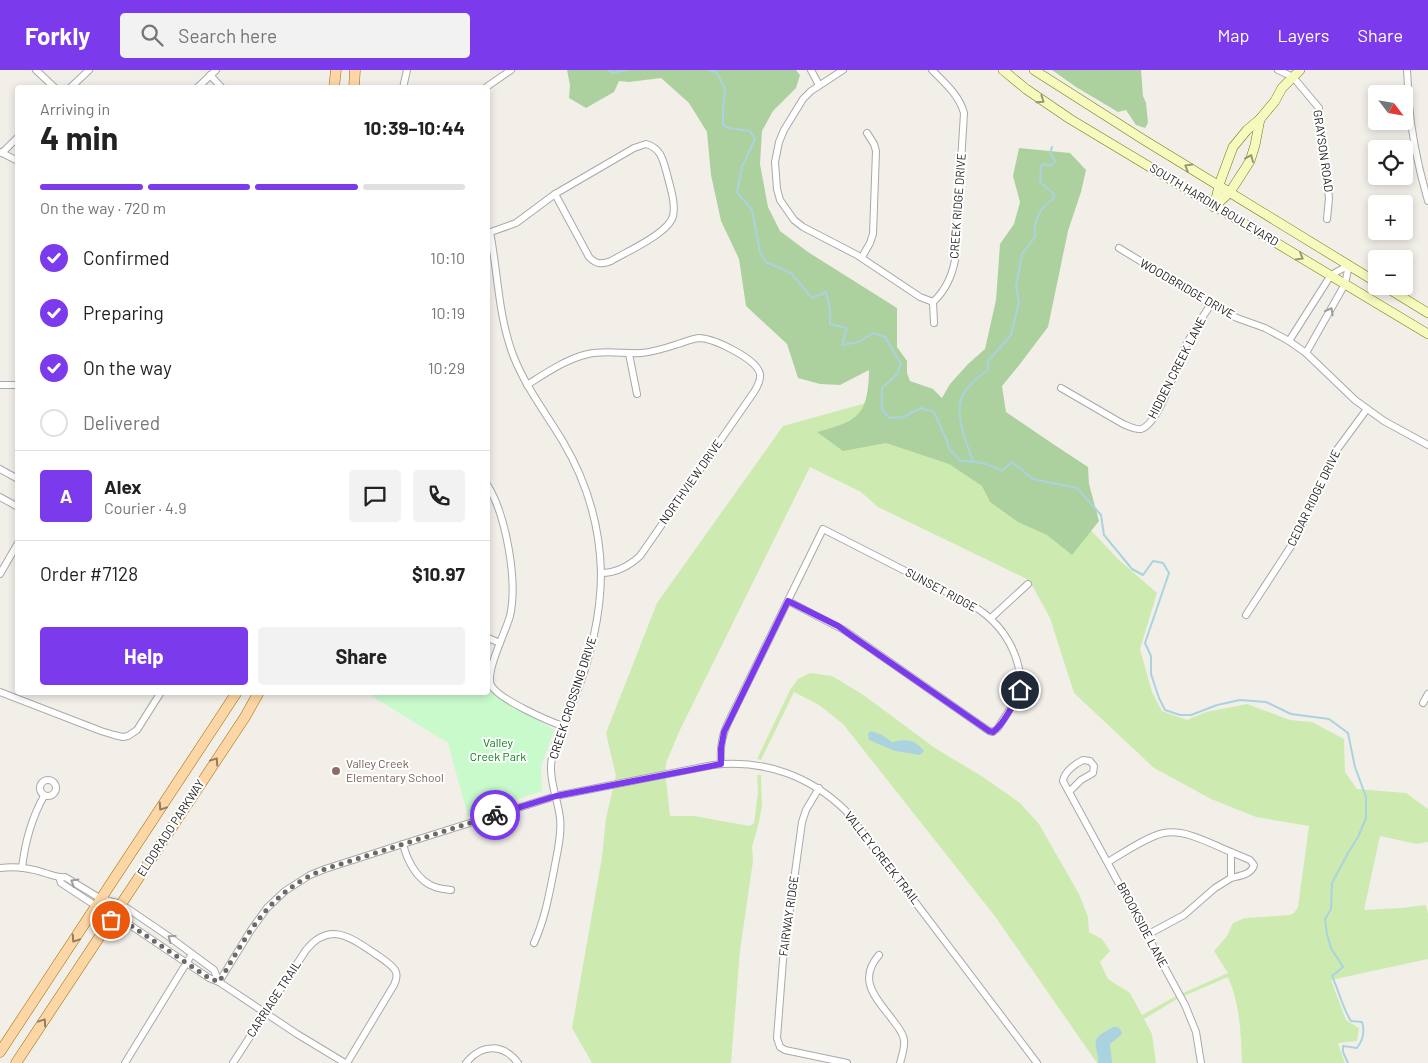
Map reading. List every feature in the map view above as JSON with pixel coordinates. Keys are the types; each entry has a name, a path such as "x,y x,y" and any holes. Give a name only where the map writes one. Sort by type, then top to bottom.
{"main road":[{"path":"334,85 336,70"},
{"path":"354,85 355,70"},
{"name":"SOUTH HARDIN BOULEVARD","path":"1003,70 1041,100 1428,334"},
{"name":"SOUTH HARDIN BOULEVARD","path":"1034,70 1144,140 1368,277"},
{"path":"1214,206 1233,147 1246,130 1260,119 1282,88 1300,70"},
{"path":"1214,206 1230,192 1250,161 1260,119"},
{"path":"1399,295 1428,313"},
{"name":"ELDORADO PARKWAY","path":"0,1052 235,695"},
{"name":"ELDORADO PARKWAY","path":"16,1063 257,695"}],"street":[{"path":"36,70 53,85"},
{"path":"73,85 89,70"},
{"path":"200,85 216,70"},
{"path":"404,85 406,70"},
{"path":"489,85 511,70"},
{"path":"811,70 819,85"},
{"path":"843,70 811,91 803,99 788,123 779,142 775,162 777,189 780,200 794,220 803,227 862,257 920,297 934,302 934,323"},
{"name":"CREEK RIDGE DRIVE","path":"932,70 957,97 964,113 955,260 950,277 934,302"},
{"name":"GRAYSON ROAD","path":"1278,70 1292,77 1319,108 1329,198 1328,219"},
{"path":"1407,70 1413,136 1428,201"},
{"path":"210,75 219,85"},
{"path":"862,257 873,234 876,164 874,144 867,133"},
{"path":"15,140 1,152 15,159"},
{"path":"490,233 516,222 555,194 634,148 646,144 655,148 663,160 674,210 670,224 662,232 611,261 597,264 589,257 555,194"},
{"name":"CREEK CROSSING DRIVE","path":"490,238 496,267 504,329 513,356 527,385 568,450 582,477 594,519 599,551 598,614 592,644 580,684 553,755 551,766 552,784 560,818 559,845 545,916 534,943"},
{"name":"WOODBRIDGE DRIVE","path":"1118,248 1211,304 1237,318 1265,328 1289,341 1306,353 1340,388 1367,409 1384,421 1428,445"},
{"path":"1289,341 1331,275 1349,265"},
{"path":"1306,353 1345,284 1349,265"},
{"name":"HIDDEN CREEK LANE","path":"1061,388 1123,424 1140,429 1148,425 1162,403 1184,350 1211,304"},
{"name":"NORTHVIEW DRIVE","path":"600,573 622,569 632,564 640,556 754,392 760,375 755,365 732,349 719,342 699,338 655,351 629,354"},
{"path":"527,385 556,367 589,354 608,352 629,354 637,394"},
{"path":"0,385 15,385"},
{"name":"CEDAR RIDGE DRIVE","path":"1246,614 1293,543 1310,511 1336,451 1367,409"},
{"path":"0,469 15,477"},
{"path":"490,490 496,502 506,536 513,585 510,617 490,672"},
{"path":"0,497 15,505"},
{"name":"SUNSET RIDGE","path":"823,529 970,604 991,618 1001,628 1013,648 1019,666 1020,690 998,728 991,732 848,633 788,601 823,529"},
{"path":"0,574 15,548"},
{"path":"991,618 1028,584"},
{"path":"721,764 724,732 788,601"},
{"path":"490,639 500,643"},
{"path":"490,684 496,691 534,714 563,726"},
{"path":"0,692 101,731 123,737 137,730 159,695"},
{"path":"1423,703 1428,694"},
{"name":"BROOKSIDE LANE","path":"1070,791 1081,780 1093,773 1094,766 1090,761 1086,759 1081,760 1064,776 1063,781 1189,1013 1198,1040 1201,1063"},
{"name":"VALLEY CREEK TRAIL","path":"219,982 257,921 272,902 310,875 556,796 721,764 740,764 768,767 797,777 819,788 841,806 857,824 1038,1063"},
{"name":"FAIRWAY RIDGE","path":"819,788 806,810 802,827 783,960 777,1042 784,1050 847,1063"},
{"path":"22,868 25,843 30,826 44,796"},
{"path":"1108,862 1150,838 1168,832 1186,834 1250,860 1254,865 1251,871 1230,878 1214,888 1184,915 1147,935"},
{"path":"403,844 406,856 424,880 436,888 451,890"},
{"path":"1230,878 1231,852"},
{"path":"0,868 22,868 45,872 59,878 68,878 114,915 150,939 346,1063"},
{"path":"99,902 121,904 214,970 219,982"},
{"path":"150,939 157,928"},
{"name":"CARRIAGE TRAIL","path":"233,1063 306,950 318,937 341,934 384,960 395,970 396,980 346,1063"},
{"path":"125,1063 192,954"},
{"path":"880,954 873,961 870,968 869,982 878,1000 903,1035 904,1046 900,1063"},
{"path":"466,1063 473,1055 480,1051 494,1048 505,1052 518,1063"}],"green space":[{"path":"567,70 796,70 800,75 796,88 773,111 762,131 760,164 768,207 780,231 808,252 897,308 897,347 907,361 907,373 910,381 933,389 942,398 950,384 985,349 996,300 1000,244 1014,224 1020,202 1013,176 1019,148 1070,153 1086,170 1068,231 1048,327 1002,386 1006,412 1088,467 1089,484 1099,521 1072,555 1047,535 1018,522 990,502 982,486 949,464 886,443 843,451 817,432 843,424 858,414 866,397 869,370 840,385 820,384 798,378 787,344 746,306 739,259 721,221 711,175 707,132 689,103 661,78 629,82 619,81 614,92 586,108 569,98 570,85"},
{"path":"1052,70 1141,70 1148,123 1145,128 1136,125 1126,110 1118,112"},
{"path":"866,403 926,421 1086,525 1118,559 1157,593 1140,649 1152,692 1162,711 1187,720 1206,712 1247,704 1290,720 1312,722 1344,739 1345,772 1357,789 1406,793 1428,809 1428,842 1416,844 1380,836 1364,910 1426,905 1428,914 1428,959 1331,980 1346,1020 1359,1028 1357,1041 1338,1043 1345,1063 1242,1063 1237,1008 1228,977 1184,996 1183,993 1228,973 1214,951 1227,936 1233,923 1245,918 1290,915 1294,913 1298,907 1309,826 1256,817 1211,799 1154,768 1074,693 1050,618 1027,579 878,507 861,492 810,467 679,732 666,763 670,816 694,816 750,826 754,823 758,793 757,775 761,775 762,806 752,847 753,861 740,951 731,1063 592,1063 572,1028 602,857 606,818 616,776 606,733 657,603 783,426"},
{"path":"810,673 832,676 862,694 935,748 983,777 1020,803 1039,824 1079,894 1088,917 1089,932 1102,939 1110,951 1100,962 1108,979 1130,993 1142,1015 1176,996 1177,999 1144,1019 1152,1034 1156,1063 1097,1063 994,915 843,724 819,705 794,692 761,760 757,759 790,690 798,679"},
{"name":"Valley Creek Park","path":"490,690 554,730 541,767 542,791 468,816 448,743 370,695 490,695"}],"water":[{"path":"871,731 882,735 892,742 905,740 913,742 924,751 920,755 895,751 869,740 868,733"},
{"path":"1113,1027 1118,1027 1122,1032 1110,1044 1112,1063 1098,1063 1097,1039"}],"waterway":[{"path":"609,70 612,73 626,70"},
{"path":"710,70 717,73 725,88 723,125 729,128 750,131 755,139 742,167 737,192 752,210 760,252 766,262 791,273 812,298 826,292 830,309 830,324 847,328 842,345 859,342 873,333 885,337 901,364 897,374 882,388 882,410 890,418 903,417 921,408 934,412 949,449 961,461 982,463 1002,471 1012,462 1033,479 1077,488 1101,515 1104,535 1132,569 1143,575 1153,561 1163,563 1169,573 1145,643 1151,656 1151,674 1165,710 1180,715 1191,715 1217,705 1240,700 1266,702 1291,714 1329,719 1348,733 1355,767 1366,797 1366,818 1358,837 1332,883 1331,909 1325,919 1331,948 1343,967 1332,976 1351,1021 1362,1022 1363,1025 1363,1035 1357,1048 1343,1046 1343,1052 1348,1063"},
{"path":"973,461 961,425 960,406 962,397 971,384 989,369 987,362 1011,335 1019,302 1016,287 1022,254 1035,237 1035,225 1038,215 1044,206 1053,199 1054,194 1040,182 1041,166 1045,164 1051,166 1055,161 1050,154 1052,147"}],"way so far":[{"path":"111,920 114,915 118,917 209,978 219,982 267,908 285,891 300,881 325,869 495,815"}],"place":[{"name":"Valley Creek Elementary School","path":"336,771"}],"route":[{"path":"495,815 556,796 721,764 722,737 724,732 788,601 838,626 989,731 993,732 998,728 1020,690"}]}
